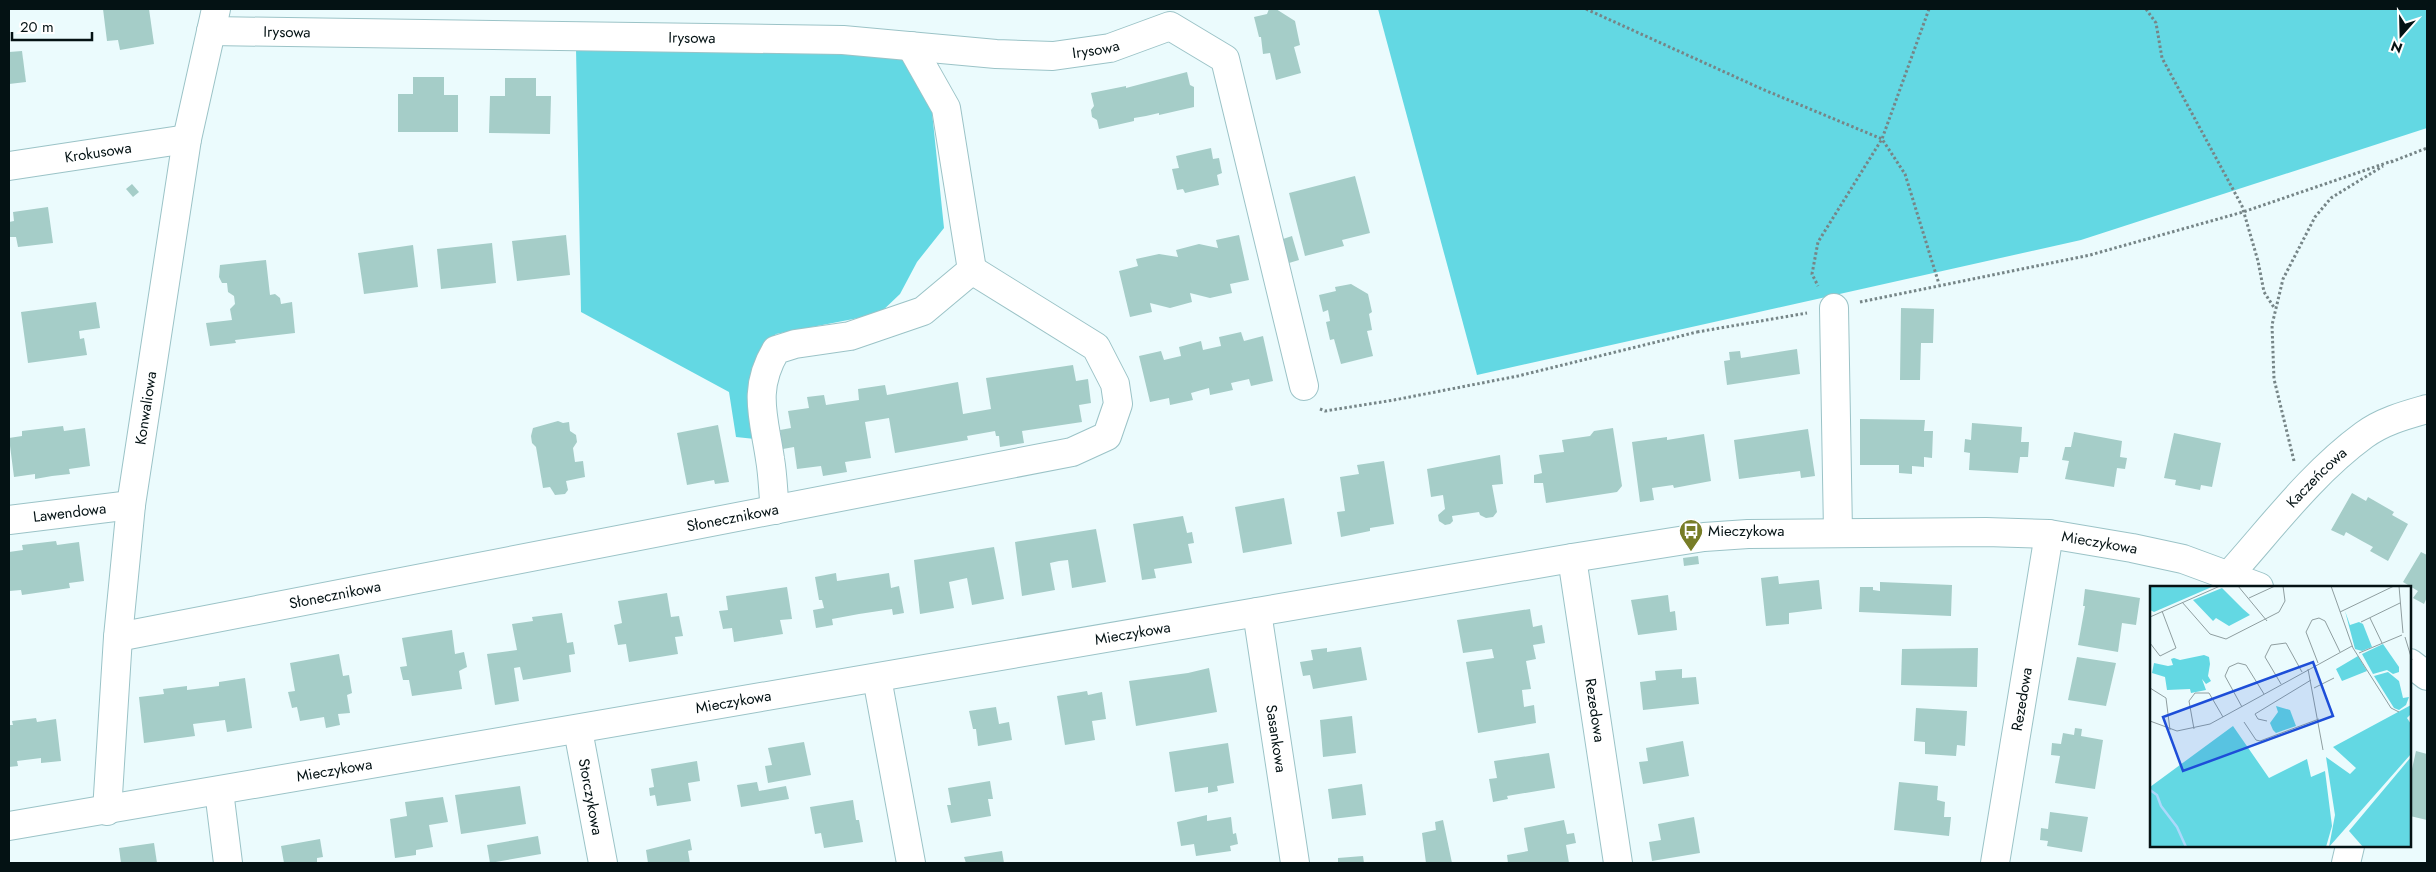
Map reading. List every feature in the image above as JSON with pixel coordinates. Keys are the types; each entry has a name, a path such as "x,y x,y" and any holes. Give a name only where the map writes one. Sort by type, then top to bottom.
{"street":[{"name":"Irysowa","path":"214,20 843,40 996,54 1053,56 1110,48 1168,17 1225,60 1310,397"},
{"name":"Konwaliowa","path":"107,811 118,637 131,505 187,139 214,20"},
{"path":"775,510 770,460 760,401 765,368 776,350 795,344 850,336 923,311 972,270 946,108 911,46"},
{"name":"Krokusowa","path":"9,166 187,139"},
{"name":"Słonecznikowa","path":"118,637 1072,452 1107,436 1118,404 1114,384 1096,347 972,270"},
{"path":"1831,309 1838,532"},
{"name":"Kaczeńcowa","path":"2229,575 2321,472 2365,434 2394,419 2427,409"},
{"name":"Lawendowa","path":"9,520 131,505"},
{"name":"Mieczykowa","path":"9,826 107,811 1257,612 1704,537 1838,532 2049,534 2183,559 2256,586"},
{"name":"Rezedowa","path":"1995,863 2049,534"},
{"name":"Rezedowa","path":"1572,558 1618,863"},
{"name":"Sasankowa","path":"1257,612 1295,863"},
{"path":"2411,664 2427,676"},
{"path":"877,678 911,863"},
{"name":"Storczykowa","path":"578,730 603,863"},
{"path":"219,791 228,863"},
{"path":"2346,863 2350,847"}],"path":[{"path":"1586,9 1762,90 1882,139 1906,174 1939,284"},
{"path":"1831,309 1812,274 1818,242 1882,139 1929,9"},
{"path":"2146,9 2156,23 2162,58 2244,212 2258,261 2264,292 2276,310"},
{"path":"1310,397 1325,411 1394,400 1518,376 1698,332 1831,309 1939,284 2090,255 2244,212 2427,148"},
{"path":"2303,492 2274,379 2272,325 2283,279 2315,217 2331,198 2364,176 2392,161"}],"shaded area":[{"path":"1378,9 2427,9 2427,128 2081,240 1477,375"},
{"path":"576,48 819,49 903,56 932,112 944,228 917,262 900,294 879,314 776,334 760,350 751,387 755,439 736,437 729,392 581,312"}],"building":[{"path":"103,9 149,9 154,44 120,50 118,40 107,41"},
{"path":"1269,9 1276,9 1295,21 1300,45 1294,47 1301,73 1276,80 1270,53 1263,54 1261,37 1259,37 1254,17 1267,14"},
{"path":"22,51 26,82 9,84 9,52"},
{"path":"1187,72 1190,85 1194,87 1194,107 1159,115 1159,113 1134,118 1134,121 1099,129 1097,120 1092,117 1091,110 1094,106 1091,93 1126,86 1126,88"},
{"path":"413,77 444,77 444,95 458,95 458,132 398,132 398,94 413,94"},
{"path":"505,78 536,78 536,96 551,96 550,134 489,133 490,96 505,96"},
{"path":"1211,148 1213,159 1219,158 1222,173 1217,175 1219,185 1185,193 1183,189 1177,190 1172,169 1179,168 1176,156"},
{"path":"1355,176 1370,233 1342,240 1344,246 1305,256 1289,193"},
{"path":"132,184 139,192 133,197 126,189"},
{"path":"48,207 53,243 18,247 16,237 10,237 9,222 14,221 13,212"},
{"path":"566,235 570,275 517,281 512,241"},
{"path":"1239,235 1249,280 1230,284 1232,293 1210,298 1190,293 1192,302 1170,308 1150,303 1152,312 1130,317 1119,271 1138,266 1136,259 1159,254 1178,257 1176,250 1199,244 1218,248 1216,240"},
{"path":"1292,236 1299,260 1289,263 1283,239"},
{"path":"492,243 496,283 441,289 437,249"},
{"path":"413,245 418,287 364,294 358,253"},
{"path":"266,260 270,295 275,294 280,298 281,304 292,302 295,333 235,340 236,343 210,346 206,323 232,320 230,309 235,304 234,296 228,292 227,283 222,283 219,277 220,265"},
{"path":"1351,284 1368,294 1372,312 1369,314 1372,330 1367,331 1373,356 1341,364 1334,339 1330,340 1326,322 1330,321 1328,310 1323,312 1319,295 1336,291 1335,287"},
{"path":"96,302 100,328 79,331 80,339 84,338 87,355 28,363 21,312"},
{"path":"1901,308 1934,309 1933,343 1921,343 1920,380 1900,380"},
{"path":"1241,332 1244,341 1263,336 1273,381 1251,386 1249,379 1231,383 1233,390 1210,395 1209,388 1191,393 1193,400 1170,405 1169,398 1150,402 1139,356 1161,351 1164,360 1181,356 1179,347 1201,341 1203,350 1221,346 1219,337"},
{"path":"1797,349 1800,374 1727,385 1724,361 1730,360 1729,352 1740,351 1741,358"},
{"path":"1073,365 1076,381 1088,379 1091,403 1079,405 1082,422 1022,431 1024,443 1000,447 999,436 996,436 995,431 967,436 968,440 895,453 889,418 865,422 871,458 845,462 847,472 823,476 821,466 797,469 794,447 783,449 780,430 791,428 788,411 809,408 807,397 824,395 826,405 859,400 858,389 885,385 887,395 958,382 963,414 991,409 986,378"},
{"path":"1860,419 1925,420 1924,431 1933,431 1932,458 1924,457 1924,467 1912,466 1912,474 1899,473 1899,465 1860,465"},
{"path":"558,421 563,423 569,422 570,431 576,435 577,442 573,448 575,462 583,461 585,477 566,481 568,490 565,494 555,495 550,487 543,488 536,447 532,443 531,436 533,428"},
{"path":"1972,423 2022,427 2021,442 2029,442 2028,457 2020,457 2018,473 1969,470 1970,453 1964,452 1965,439 1971,440"},
{"path":"718,425 729,482 715,484 714,480 687,485 677,433"},
{"path":"63,426 64,431 85,428 90,466 69,469 70,474 35,479 35,474 14,477 9,438 22,436 22,431"},
{"path":"1613,428 1622,486 1617,492 1546,503 1543,483 1534,483 1534,475 1542,473 1539,455 1564,452 1562,440 1590,436 1594,431"},
{"path":"1808,429 1815,476 1801,478 1800,471 1739,479 1734,440"},
{"path":"2074,432 2122,441 2120,457 2127,458 2125,469 2117,468 2114,487 2065,479 2069,461 2062,460 2065,447 2071,447"},
{"path":"2174,433 2221,443 2212,487 2201,485 2200,490 2175,485 2176,480 2164,478"},
{"path":"1704,434 1711,481 1674,488 1673,485 1652,488 1654,500 1640,502 1632,442 1667,437 1667,440"},
{"path":"1500,455 1503,484 1492,485 1497,512 1493,517 1486,518 1480,515 1479,512 1452,516 1453,521 1450,524 1445,525 1439,521 1438,515 1445,509 1443,495 1431,497 1427,469"},
{"path":"1384,461 1394,524 1370,528 1370,531 1341,537 1337,512 1345,511 1340,477 1359,474 1357,465"},
{"path":"2352,493 2366,501 2368,497 2394,512 2392,515 2408,524 2388,561 2370,551 2373,547 2346,532 2344,536 2331,530"},
{"path":"1284,498 1292,544 1243,553 1235,507"},
{"path":"1183,516 1187,533 1192,532 1194,543 1188,544 1192,563 1154,569 1156,578 1142,580 1133,524"},
{"path":"1096,529 1106,582 1072,588 1068,560 1059,561 1050,563 1055,590 1022,596 1015,542"},
{"path":"56,541 57,545 79,542 84,581 69,583 70,588 22,595 21,590 9,591 9,552 23,550 22,545"},
{"path":"994,547 1004,599 972,605 967,578 949,582 954,608 920,614 914,560"},
{"path":"2421,552 2427,555 2427,597 2424,604 2413,598 2418,591 2403,582"},
{"path":"1698,556 1699,564 1684,566 1683,558"},
{"path":"836,573 837,581 889,573 891,588 899,586 904,613 893,615 892,609 859,614 832,619 833,625 816,628 813,610 824,608 822,600 819,600 815,577"},
{"path":"1778,576 1779,584 1819,580 1822,609 1789,613 1789,624 1766,626 1761,578"},
{"path":"1880,582 1952,585 1951,616 1859,612 1860,587 1873,587 1873,590 1880,591"},
{"path":"787,587 792,619 780,620 783,634 734,642 732,628 723,629 719,611 728,610 726,596"},
{"path":"2085,589 2140,598 2136,625 2122,623 2118,652 2078,645 2085,606 2083,606"},
{"path":"667,593 671,617 679,616 683,636 675,637 678,654 629,662 626,644 618,645 614,625 622,623 618,601"},
{"path":"1668,595 1670,612 1675,611 1677,630 1638,635 1631,600"},
{"path":"1530,609 1533,627 1542,625 1545,643 1533,645 1536,659 1526,661 1531,689 1522,690 1524,707 1534,705 1536,723 1478,733 1466,662 1494,658 1492,649 1463,653 1457,620"},
{"path":"562,613 567,643 573,642 575,654 569,655 571,672 523,680 520,667 514,668 519,701 495,705 487,654 517,650 512,624 533,621 532,617"},
{"path":"452,630 455,654 464,652 467,667 459,671 462,689 412,696 409,680 403,680 400,667 407,666 402,638"},
{"path":"1361,647 1367,680 1313,689 1310,675 1303,676 1300,662 1313,660 1311,650 1327,648 1327,652"},
{"path":"1978,648 1977,687 1901,685 1902,649"},
{"path":"339,654 343,676 349,675 352,693 347,695 350,713 338,714 340,725 326,728 324,717 300,721 297,707 292,708 288,692 295,691 290,663"},
{"path":"2077,657 2116,663 2106,706 2068,700"},
{"path":"1209,668 1217,712 1136,726 1129,681 1188,673"},
{"path":"1682,669 1682,678 1696,677 1699,704 1643,710 1640,682 1656,680 1655,671"},
{"path":"245,678 252,728 227,732 225,720 193,724 195,736 144,743 139,697 164,694 163,689 187,686 187,690 219,686 219,682"},
{"path":"1087,691 1088,695 1102,692 1106,719 1092,721 1095,740 1065,745 1057,696"},
{"path":"996,707 999,724 1009,722 1012,740 978,746 976,729 973,729 969,711"},
{"path":"1916,708 1967,711 1965,746 1957,745 1956,756 1925,754 1925,742 1914,741"},
{"path":"1352,716 1356,753 1323,757 1320,720"},
{"path":"36,718 37,722 56,719 61,761 41,763 41,758 17,761 18,766 9,767 9,725 13,725 12,721"},
{"path":"2075,728 2082,729 2081,736 2103,740 2095,789 2055,783 2060,756 2051,755 2052,743 2061,744 2063,733 2074,735"},
{"path":"1683,741 1689,776 1643,784 1639,762 1648,761 1646,748"},
{"path":"804,742 811,775 768,783 765,766 772,765 768,748"},
{"path":"1228,743 1234,783 1217,786 1218,791 1208,793 1208,787 1175,792 1169,752"},
{"path":"2416,751 2427,754 2427,820 2411,816 2411,774"},
{"path":"1549,753 1555,788 1507,796 1508,799 1493,802 1489,779 1497,778 1494,761"},
{"path":"697,761 700,781 688,783 691,801 657,806 655,795 650,796 649,788 654,787 651,769"},
{"path":"990,781 993,799 988,799 991,816 951,823 947,805 951,805 948,788"},
{"path":"757,782 759,791 786,786 789,799 741,807 737,785"},
{"path":"1899,782 1938,786 1937,800 1945,802 1944,817 1951,817 1949,836 1894,830"},
{"path":"1362,784 1366,815 1332,819 1328,789"},
{"path":"520,786 526,824 461,834 455,795"},
{"path":"443,797 448,822 429,825 433,847 416,850 416,855 395,858 390,819 407,816 405,802"},
{"path":"853,800 856,820 859,820 863,842 824,848 821,833 815,834 810,807"},
{"path":"2050,812 2088,817 2082,852 2047,846 2048,841 2040,840 2041,828 2048,829"},
{"path":"1207,815 1207,821 1231,817 1233,834 1236,833 1238,844 1230,846 1231,851 1196,856 1194,844 1181,846 1177,822"},
{"path":"1694,817 1700,853 1652,861 1649,842 1661,840 1658,824"},
{"path":"1443,820 1452,863 1426,863 1422,833 1436,830 1435,822"},
{"path":"1564,820 1567,834 1574,833 1576,843 1566,845 1569,863 1508,863 1507,855 1528,851 1524,828"},
{"path":"538,836 541,854 490,863 487,845"},
{"path":"320,839 323,857 317,858 317,863 284,863 281,846"},
{"path":"690,839 692,850 688,851 690,863 648,863 646,850"},
{"path":"154,843 157,863 121,863 119,848"},
{"path":"1002,851 1004,863 966,863 964,857"},
{"path":"1363,856 1364,863 1338,863 1338,858"}],"place":[{"name":"Mieczykowa","path":"1691,552"}]}
